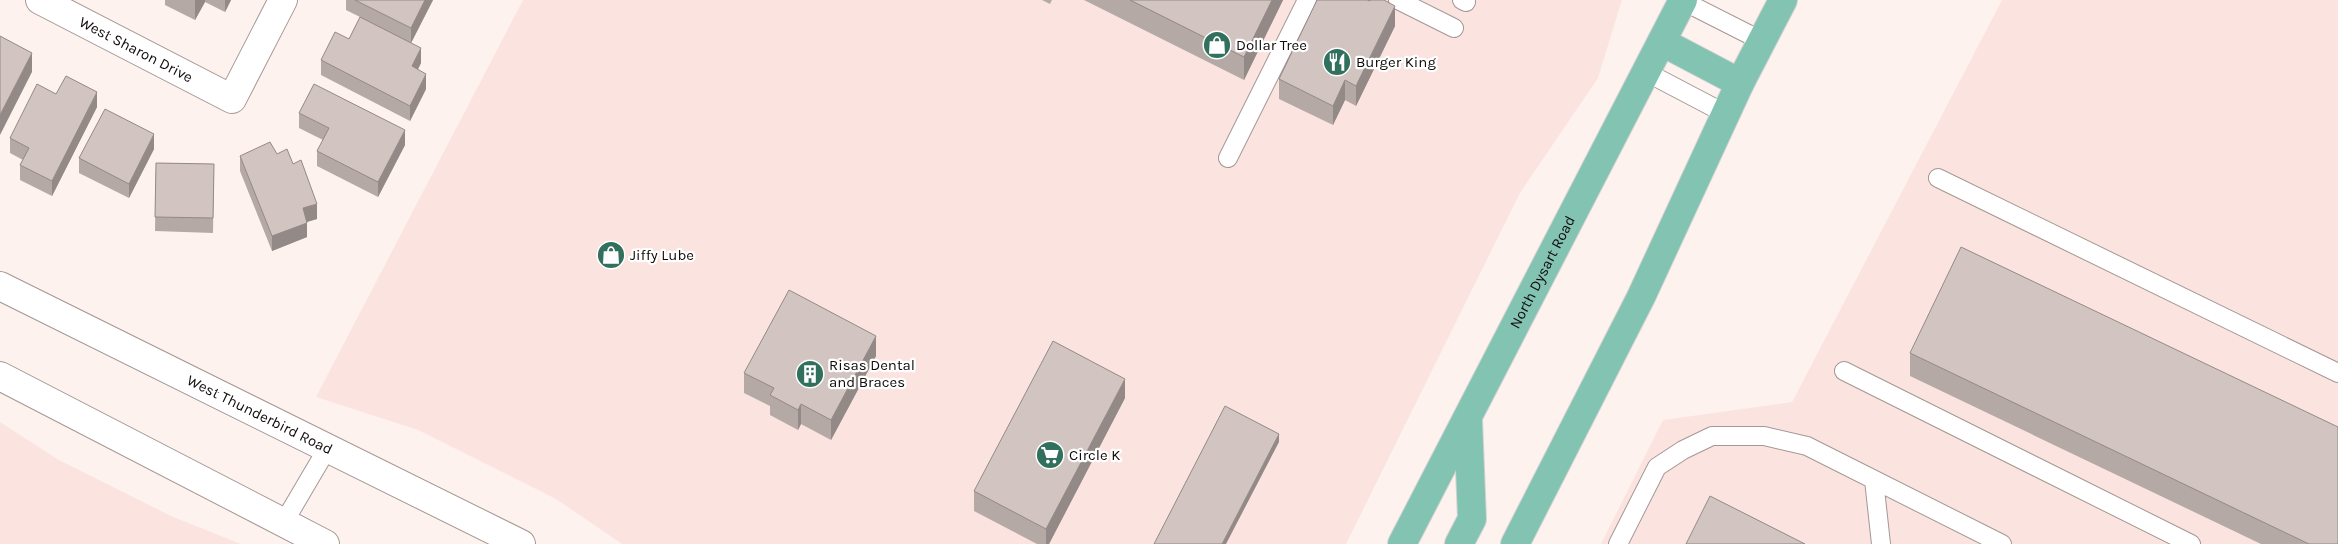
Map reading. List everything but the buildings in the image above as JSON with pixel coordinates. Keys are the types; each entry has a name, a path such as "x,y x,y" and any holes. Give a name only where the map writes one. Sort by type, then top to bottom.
{"main road":[{"name":"West Sharon Drive","path":"40,0 232,98 283,0"},
{"name":"North Dysart Road","path":"1402,544 1683,0"},
{"path":"1515,544 1641,297 1740,83 1783,0"},
{"path":"1662,42 1740,83"},
{"name":"West Thunderbird Road","path":"0,286 327,450 521,544"},
{"path":"0,376 325,544"},
{"path":"1459,544 1472,519 1468,418"}],"lane":[{"path":"1228,158 1307,0"},
{"path":"1398,0 1454,28"},
{"path":"1683,0 1762,41"},
{"path":"1646,72 1726,114"},
{"path":"1938,178 2338,373"},
{"path":"1844,371 2191,544"},
{"path":"1618,544 1657,467 1683,450 1712,436 1764,436 1807,446 2002,544"},
{"path":"284,522 327,450"},
{"path":"1874,480 1881,544"}],"shaded area":[{"path":"523,0 1622,0 1598,78 1520,193 1346,544 622,544 556,499 418,430 316,397"},
{"path":"2002,0 2338,0 2338,544 1601,544 1663,420 1792,402"},
{"path":"0,422 59,460 171,516 241,544 0,544"}],"place":[{"name":"Dollar Tree","path":"1217,45"},
{"name":"Burger King","path":"1337,62"},
{"name":"Jiffy Lube","path":"611,255"},
{"name":"Risas Dental and Braces","path":"810,374"},
{"name":"Circle K","path":"1050,455"}]}
